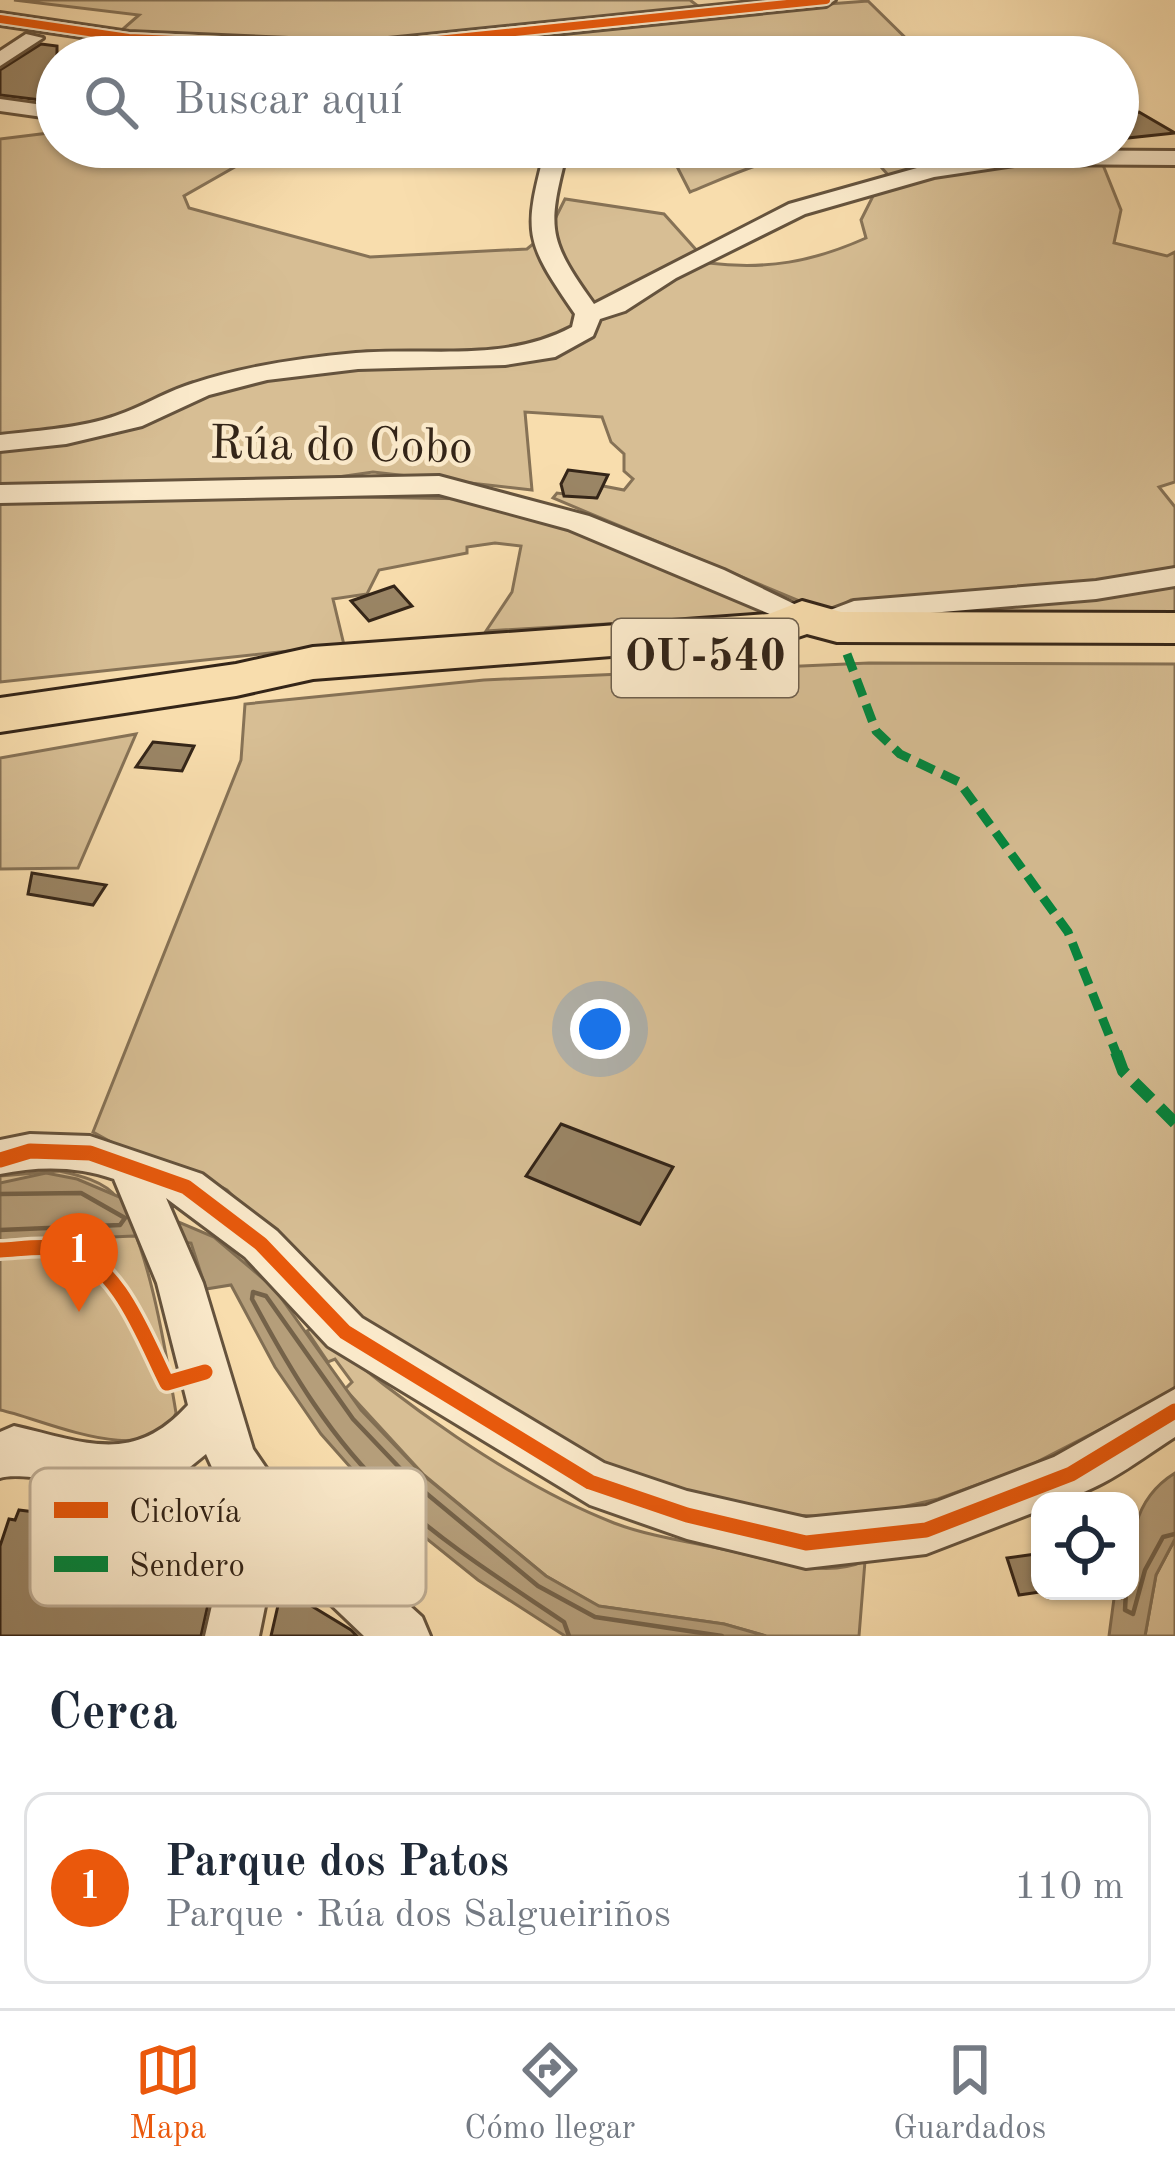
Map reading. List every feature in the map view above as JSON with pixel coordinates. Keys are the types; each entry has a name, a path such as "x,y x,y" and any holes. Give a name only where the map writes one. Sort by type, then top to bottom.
{"main road":[{"name":"OU-540","path":"0,715 236,680 313,663 667,636 1175,632"},
{"name":"OU-540","path":"236,680 318,682 579,662 831,634 1000,652 1175,653"}],"street":[{"path":"479,36 826,0"},
{"path":"0,19 126,36"},
{"path":"0,29 34,38"},
{"path":"526,31 533,36"},
{"path":"0,60 34,38"},
{"path":"0,105 36,110"},
{"path":"1139,158 1175,158"},
{"path":"0,442 66,436 132,420 200,389 266,372 546,351 584,331 588,314 544,251 536,228 552,168"},
{"path":"588,314 616,306 667,274 797,209 909,177 960,168"},
{"name":"Rúa do Cobo","path":"0,494 439,485 500,496 583,523 831,634"},
{"path":"831,634 854,610 1096,590 1175,577"},
{"path":"0,1156 30,1151 90,1153 186,1187 261,1244 345,1332 590,1482 686,1515 806,1543 926,1530 1071,1474 1175,1412"},
{"path":"133,1172 180,1283 214,1411 236,1468"},
{"path":"135,1468 164,1457 193,1438 214,1411"},
{"path":"0,1455 14,1449 105,1468"},
{"path":"232,1636 238,1606"},
{"path":"366,1606 403,1636"}],"shaded area":[{"path":"14,0 690,0 707,13 868,1 904,36 116,35 139,15"},
{"path":"36,135 36,168 233,168 184,196 189,208 370,257 527,249 549,231 565,199 664,214 708,263 789,262 866,238 861,220 874,194 890,177 882,168 1104,168 1121,210 1114,243 1167,256 1175,252 1175,482 1159,487 1175,507 1175,567 1069,586 851,600 828,613 553,498 557,493 596,498 603,486 624,490 633,479 624,471 624,454 611,442 602,417 525,412 532,490 373,472 310,481 0,486 0,139"},
{"path":"678,168 749,168 690,192"},
{"path":"0,491 473,499 566,524 776,614 486,631 512,592 521,546 495,543 379,570 367,594 333,599 344,645 0,682"},
{"path":"1175,584 1175,616 854,619 1126,595"},
{"path":"869,663 1175,664 1175,1391 1029,1466 938,1499 853,1518 731,1512 599,1469 327,1296 227,1190 181,1166 142,1159 93,1132 241,760 245,704 484,680"},
{"path":"136,734 78,868 0,869 0,758"},
{"path":"59,1171 112,1192 138,1242 155,1301 176,1413 163,1430 144,1439 95,1437 0,1410 0,1176"},
{"path":"314,1327 381,1382 496,1463 614,1523 803,1567 835,1568 865,1561 859,1636 766,1636 724,1624 598,1606 546,1576 426,1477 426,1468 418,1468 345,1389 352,1382 335,1359 328,1362 307,1331"},
{"path":"1175,1539 1175,1636 1145,1636 1156,1575"}],"water":[{"path":"46,1173 77,1179 214,1237 274,1288 361,1410 416,1468 351,1468 275,1367 231,1285 206,1289 191,1243 134,1236 0,1242 0,1183"},
{"path":"1175,1473 1175,1539 1156,1575 1145,1636 1109,1636 1114,1600 1139,1600 1139,1516 1160,1484"},
{"path":"426,1477 546,1576 599,1606 724,1624 766,1636 565,1636 478,1580 426,1538"}],"building":[{"path":"36,47 36,99 0,95 0,70"},
{"path":"1139,112 1175,133 1139,137"},
{"path":"568,470 608,475 597,498 564,496 561,484"},
{"path":"394,586 412,606 369,621 351,601"},
{"path":"153,742 194,746 182,771 136,767"},
{"path":"32,873 106,885 93,905 28,894"},
{"path":"561,1124 673,1167 640,1224 526,1176"},
{"path":"19,1510 30,1511 30,1606 208,1606 201,1636 0,1636 0,1546 9,1519 15,1520"},
{"path":"1031,1555 1031,1593 1019,1595 1007,1558"},
{"path":"278,1606 312,1606 357,1636 271,1636"}],"marked path":[{"path":"847,654 876,731 900,754 959,782 1068,932 1123,1071 1175,1123"}],"cycle path":[{"path":"476,36 826,0"},
{"path":"0,19 115,36"},
{"path":"0,1160 30,1151 90,1153 186,1187 261,1244 345,1332 590,1482 687,1515 806,1543 926,1530 1071,1474 1175,1411"},
{"path":"0,1250 49,1248 76,1253 91,1262 118,1292 167,1383 205,1372"}],"place":[{"name":"Parque dos Patos","path":"79,1312"}]}
